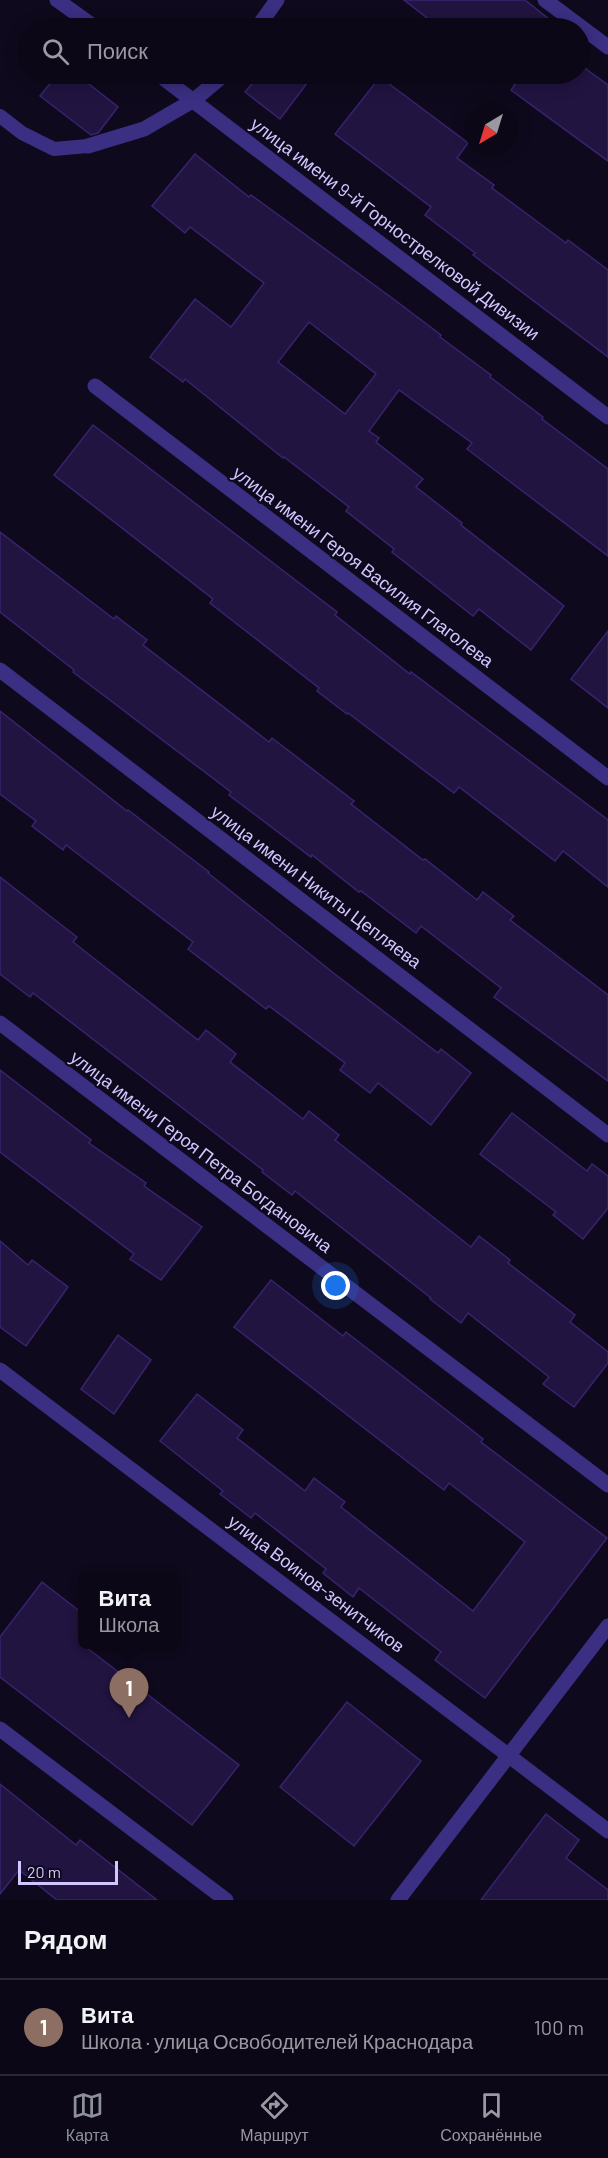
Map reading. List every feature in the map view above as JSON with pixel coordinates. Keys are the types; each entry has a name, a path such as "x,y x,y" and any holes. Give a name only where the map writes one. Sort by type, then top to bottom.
{"street":[{"path":"57,0 82,18"},
{"path":"264,18 277,0"},
{"path":"545,0 569,18"},
{"path":"590,34 608,47"},
{"name":"улица имени 9-й Горнострелковой Дивизии","path":"172,84 608,417"},
{"path":"88,146 144,129 194,100 213,84"},
{"name":"улица имени Героя Василия Глаголева","path":"95,386 608,778"},
{"name":"улица имени Никиты Цепляева","path":"0,670 608,1135"},
{"name":"улица имени Героя Петра Богдановича","path":"0,1023 608,1485"},
{"name":"улица Воинов-зенитчиков","path":"0,1370 608,1831"},
{"path":"398,1900 608,1626"},
{"path":"0,1729 226,1900"}],"lane":[{"path":"0,116 22,133 54,149 88,146"}],"building":[{"path":"404,0 525,0 548,18 427,18"},
{"path":"590,72 608,85 608,161 511,90 515,85 590,84"},
{"path":"50,84 89,84 118,107 98,133 91,135 40,96"},
{"path":"252,84 306,84 280,119 245,92"},
{"path":"374,84 389,84 464,140 464,148 457,158 494,185 492,188 566,243 568,240 608,270 608,357 473,255 475,253 425,215 431,207 335,134"},
{"path":"195,154 249,197 251,195 441,335 440,337 543,417 542,419 608,469 608,556 467,449 472,443 399,390 369,431 379,438 376,442 423,479 416,487 564,606 531,650 479,609 473,616 392,552 394,549 346,511 349,507 283,458 185,379 183,382 150,357 195,299 231,327 264,283 190,227 185,233 152,206","holes":["309,322 376,374 345,414 278,362"]},
{"path":"93,425 337,612 335,615 410,674 411,672 608,820 608,887 563,851 555,861 459,787 454,793 347,714 317,691 319,688 210,603 213,599 54,475"},
{"path":"0,532 114,619 116,616 147,640 143,645 269,742 272,738 354,801 351,804 423,860 425,859 477,900 483,892 514,916 510,920 608,995 608,1081 494,997 501,988 421,926 416,933 312,855 311,857 229,795 231,792 73,672 74,670 0,612"},
{"path":"608,631 608,708 571,679"},
{"path":"0,711 209,872 336,975 438,1053 441,1049 471,1073 431,1125 378,1083 370,1093 340,1070 345,1063 269,1006 266,1009 188,949 193,942 66,845 63,850 32,826 36,821 0,794"},
{"path":"0,877 77,937 73,942 198,1040 206,1030 236,1054 230,1062 303,1119 309,1111 339,1135 335,1140 471,1247 479,1236 510,1260 508,1263 575,1315 570,1322 608,1352 608,1363 574,1407 543,1384 549,1377 468,1313 461,1323 295,1191 292,1195 262,1172 263,1170 33,993 30,997 0,974"},
{"path":"0,1070 91,1140 89,1143 146,1183 144,1186 202,1227 161,1280 130,1259 134,1254 0,1152"},
{"path":"512,1113 587,1171 592,1164 608,1176 608,1208 583,1239 553,1215 556,1212 480,1154"},
{"path":"0,1241 28,1265 32,1260 68,1287 26,1346 0,1327"},
{"path":"271,1280 343,1336 346,1332 483,1439 481,1442 607,1538 485,1698 435,1660 441,1652 359,1588 353,1597 323,1573 326,1569 255,1513 251,1518 220,1494 223,1491 160,1441 197,1394 243,1430 237,1438 305,1491 314,1478 345,1502 341,1507 473,1611 525,1542 449,1483 444,1490 234,1327"},
{"path":"118,1335 151,1360 114,1414 81,1389"},
{"path":"42,1582 78,1610 78,1649 88,1649 239,1765 192,1825 0,1677 0,1637"},
{"path":"347,1702 421,1761 354,1846 280,1787"},
{"path":"0,1784 76,1845 80,1840 157,1900 57,1900 19,1870 0,1894"},
{"path":"546,1814 579,1840 566,1858 608,1890 608,1900 481,1900"}],"place":[{"name":"Вита","path":"129,1718"}]}
